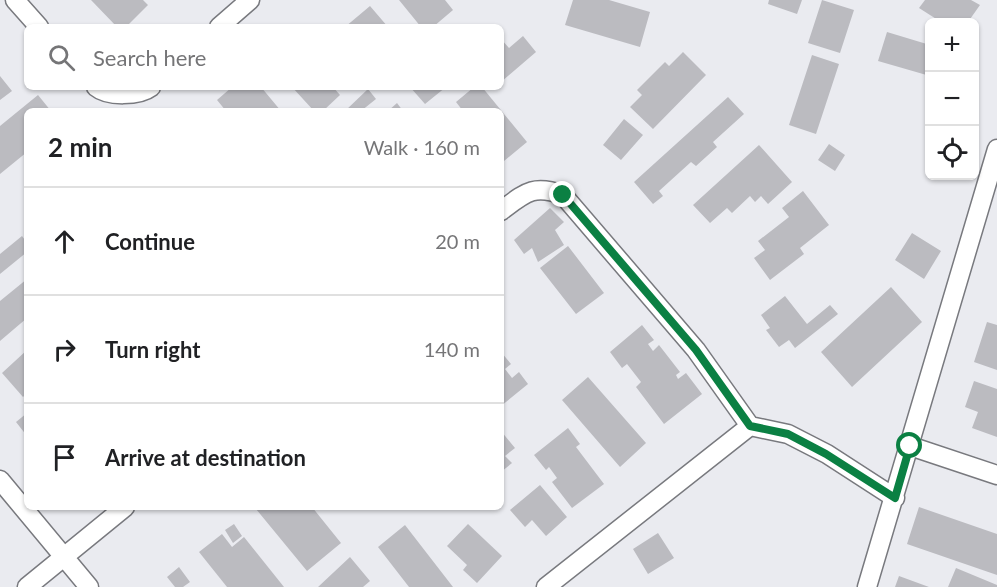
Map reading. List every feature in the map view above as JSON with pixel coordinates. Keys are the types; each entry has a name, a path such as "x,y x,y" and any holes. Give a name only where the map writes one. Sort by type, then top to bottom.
{"street":[{"path":"15,0 36,24"},
{"path":"222,24 250,0"},
{"path":"100,90 122,94 139,90"},
{"path":"867,587 997,149"},
{"path":"504,209 527,191 545,188 563,195 696,350 750,426 788,434 826,454 895,498"},
{"path":"546,587 750,426"},
{"path":"910,446 997,475"},
{"path":"0,480 24,509"},
{"path":"25,510 89,587"},
{"path":"27,587 121,510"}],"building":[{"path":"91,0 143,0 148,5 129,24 114,24"},
{"path":"399,0 445,0 453,10 437,24 419,24"},
{"path":"573,0 609,0 650,12 640,47 565,25"},
{"path":"769,0 802,0 797,14 768,4"},
{"path":"822,0 854,10 840,53 808,43"},
{"path":"925,0 971,0 980,5 971,18 935,18 919,8"},
{"path":"370,6 385,24 349,24"},
{"path":"887,32 925,43 925,75 878,61"},
{"path":"523,36 536,52 504,79 504,42 509,48"},
{"path":"683,52 706,75 653,129 630,107 642,95 637,90 665,62 669,66"},
{"path":"812,55 839,64 816,134 789,125"},
{"path":"0,76 12,91 0,100"},
{"path":"229,90 264,90 278,108 224,108 217,100"},
{"path":"295,90 336,90 340,95 326,108 311,108"},
{"path":"367,90 376,99 365,108 348,108"},
{"path":"413,90 442,90 425,104"},
{"path":"470,90 484,90 499,108 461,108 456,102"},
{"path":"38,95 49,108 24,108 24,154 0,174 0,126"},
{"path":"728,97 744,114 713,142 717,147 696,166 691,162 659,191 663,196 653,204 634,182"},
{"path":"397,103 401,108 391,108"},
{"path":"504,114 527,142 504,161"},
{"path":"624,119 643,135 621,160 603,145"},
{"path":"829,144 845,155 835,171 818,160"},
{"path":"759,145 792,182 768,204 761,196 755,202 750,196 732,213 727,208 710,223 693,205"},
{"path":"803,191 829,225 800,248 804,254 770,280 754,258 765,250 758,241 789,217 782,208"},
{"path":"550,208 564,222 555,230 564,245 538,262 532,248 524,254 514,240"},
{"path":"912,233 941,251 924,279 895,260"},
{"path":"22,236 24,254 0,274 0,254"},
{"path":"568,246 604,293 576,314 540,268"},
{"path":"24,281 24,321 0,341 0,301"},
{"path":"891,287 922,322 852,387 821,352"},
{"path":"785,296 807,324 830,305 838,314 795,348 789,340 779,347 766,330 770,328 761,315"},
{"path":"987,322 997,325 997,370 974,362"},
{"path":"642,325 654,340 648,344 653,351 659,345 680,372 676,375 678,379 686,373 702,394 664,424 636,387 641,382 627,364 622,368 610,352"},
{"path":"24,353 23,397 2,373"},
{"path":"504,356 511,364 505,369 512,378 519,372 528,384 504,404"},
{"path":"588,377 646,443 620,467 562,400"},
{"path":"974,381 997,389 997,437 972,428 978,412 965,407"},
{"path":"24,415 24,432 16,422"},
{"path":"568,428 580,444 576,447 604,484 572,508 552,482 557,478 549,467 546,470 534,455"},
{"path":"504,435 515,448 505,456 512,463 504,470"},
{"path":"540,485 567,517 546,536 532,520 525,527 510,510"},
{"path":"919,507 997,534 997,575 907,544"},
{"path":"257,510 314,510 341,543 307,571"},
{"path":"234,524 242,536 233,543 225,530"},
{"path":"468,524 502,556 477,583 463,570 467,565 447,546"},
{"path":"405,525 453,587 409,587 378,547"},
{"path":"658,533 674,558 648,574 633,549"},
{"path":"222,534 232,547 244,537 284,587 227,587 199,552"},
{"path":"350,557 370,581 363,587 318,587"},
{"path":"179,567 190,582 183,587 175,587 167,577"},
{"path":"956,568 997,585 997,587 948,587"},
{"path":"899,576 929,587 895,587"}],"route":[{"path":"563,195 696,350 750,426 788,434 855,471 895,498 910,446"}]}
